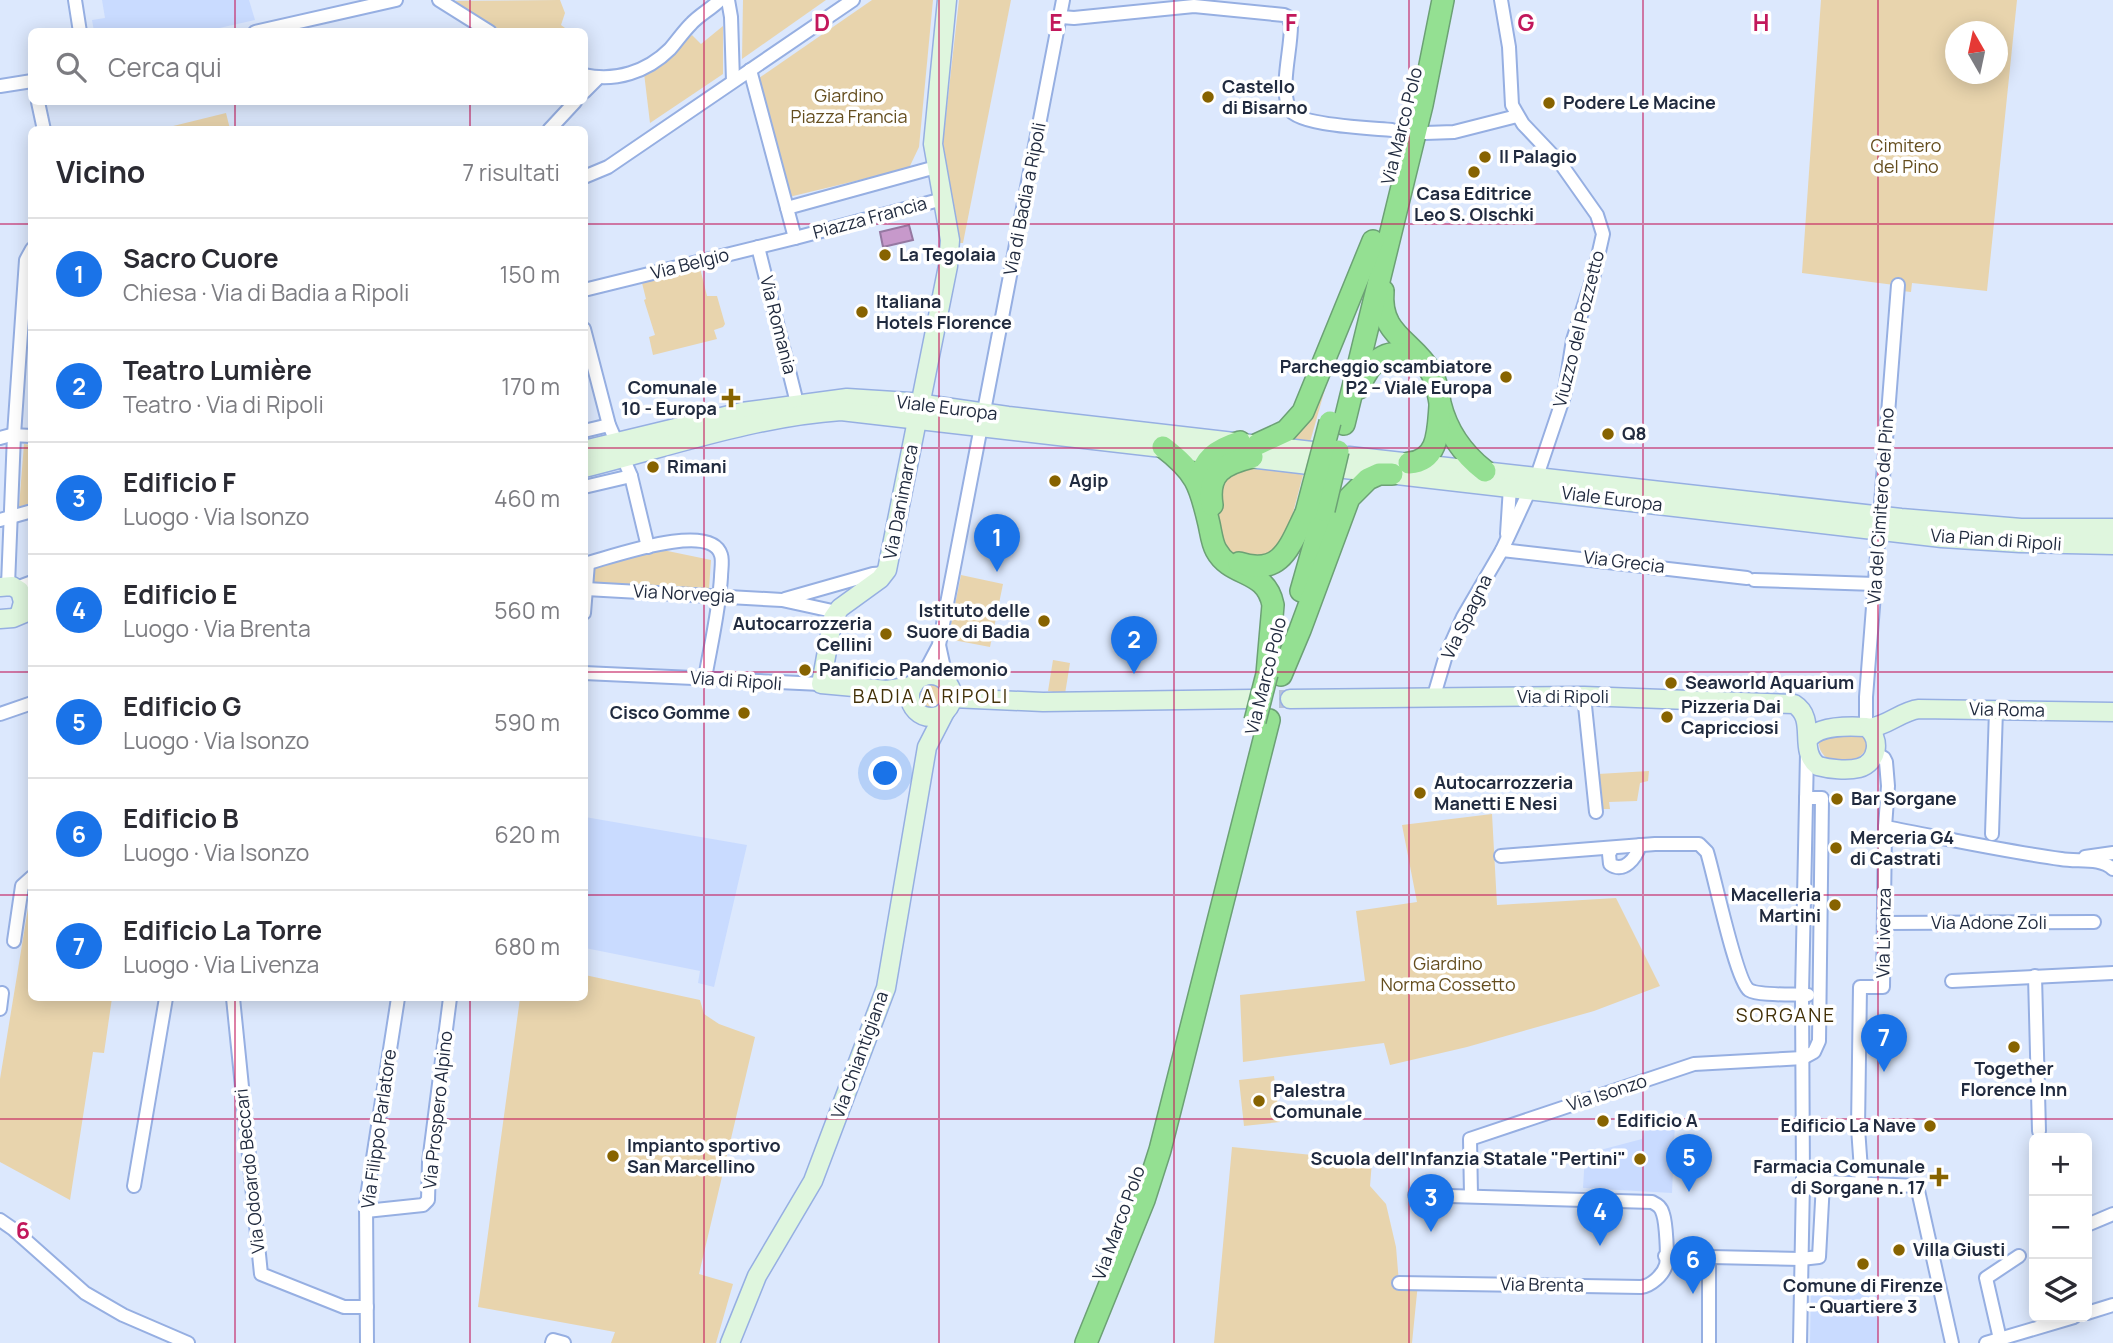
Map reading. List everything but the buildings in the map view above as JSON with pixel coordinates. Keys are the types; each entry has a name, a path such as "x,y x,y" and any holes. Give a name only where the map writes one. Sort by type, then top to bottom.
{"highway":[{"name":"Via Marco Polo","path":"1072,1343 1141,1167 1274,674 1297,604 1315,512 1380,242 1430,0"},
{"name":"Via Marco Polo","path":"1380,242 1422,105 1443,0"},
{"path":"1380,242 1383,314 1394,332 1434,377 1441,404 1459,446 1485,471"},
{"path":"1315,512 1278,561 1263,566 1250,566 1230,557 1220,542 1211,499 1211,484 1218,472 1250,448 1286,431 1303,412 1380,242"},
{"path":"1337,423 1364,375 1377,360 1398,353 1425,364"},
{"path":"1274,674 1300,630 1349,498 1368,479 1421,462 1432,450 1441,404"},
{"path":"1163,447 1188,469 1199,484 1217,551 1231,566 1259,580 1271,596 1274,674"},
{"path":"1199,484 1203,465 1216,452 1250,448"},
{"name":"Via Marco Polo","path":"1086,1343 1144,1200 1160,1150 1262,721"}],"main road":[{"name":"Piazza Francia","path":"943,199 936,167 934,131 947,0"},
{"name":"Via Danimarca","path":"837,612 886,573 950,251 943,199"},
{"name":"Viale Europa","path":"588,466 620,450 742,412 846,398 919,411 1250,448 1311,458"},
{"name":"Viale Europa","path":"588,450 620,450 807,414 919,411"},
{"name":"Viale Europa","path":"983,419 1163,447 1216,452"},
{"name":"Viale Europa","path":"1347,462 1506,486 1533,483"},
{"name":"Viale Europa","path":"1400,468 1485,471 1533,483 1880,523"},
{"name":"Via Pian di Ripoli","path":"1880,523 2113,528"},
{"name":"Via Pian di Ripoli","path":"1880,523 1960,539 2113,545"},
{"path":"12,617 23,602 18,587"},
{"path":"821,684 831,622 837,612"},
{"path":"938,676 948,697 933,717 925,716 915,709 911,693 918,681 938,676"},
{"name":"Via di Ripoli","path":"821,684 887,691 918,681"},
{"name":"Via di Ripoli","path":"887,691 915,709"},
{"name":"Via di Ripoli","path":"1290,699 1584,696 1794,705 1802,710 1805,717 1807,746"},
{"path":"948,697 1033,702 1252,698"},
{"name":"Via Chiantigiana","path":"730,1343 757,1276 813,1181 886,988 927,747 948,697"},
{"name":"Via Chiantigiana","path":"915,709 927,747"},
{"name":"Via Roma","path":"1868,728 1888,723 1902,714 1919,709 2113,712"},
{"path":"1876,752 1875,740 1868,728 1819,730 1812,734 1807,746 1815,764 1831,768 1860,768 1876,752 1902,714"}],"street":[{"path":"75,0 79,28"},
{"path":"266,28 329,8 396,0"},
{"path":"439,0 484,28"},
{"path":"591,76 635,72 648,65 667,52 691,24 720,0"},
{"path":"728,0 733,81"},
{"name":"Via di Badia a Ripoli","path":"918,681 939,645 1063,0"},
{"path":"1425,133 1454,131 1517,116 1512,105 1509,47 1501,0"},
{"path":"588,175 608,167 846,2"},
{"path":"1060,17 1074,18 1194,6 1284,15 1288,17 1291,25 1287,76 1287,105 1290,111 1319,123 1392,130"},
{"name":"Piazza Francia","path":"750,70 795,237 943,199"},
{"path":"0,86 28,82"},
{"path":"39,105 43,126"},
{"path":"552,126 572,105"},
{"name":"Viuzzo del Pozzetto","path":"1517,116 1561,164 1598,215 1603,234 1594,274 1573,340 1564,396 1533,483"},
{"name":"Piazza Francia","path":"786,208 936,167"},
{"name":"Via Belgio","path":"588,289 795,237"},
{"name":"Via Romania","path":"758,247 797,403"},
{"path":"18,587 6,518 28,256"},
{"name":"Via del Cimitero del Pino","path":"1868,728 1866,697 1898,285"},
{"path":"588,359 608,425 631,476 648,548"},
{"path":"588,430 608,425"},
{"path":"0,438 28,436"},
{"path":"588,486 631,476"},
{"name":"Via Spagna","path":"1433,699 1446,654 1463,617 1533,483"},
{"name":"Via Spagna","path":"1504,543 1506,486"},
{"path":"6,518 28,511"},
{"path":"588,563 690,540 713,545 720,552 722,559 719,596 705,678"},
{"name":"Via Grecia","path":"1504,543 1750,579 1875,584"},
{"name":"Via Norvegia","path":"782,600 873,574 886,573"},
{"name":"Via Norvegia","path":"588,589 782,600 837,612"},
{"name":"Via di Badia a Ripoli","path":"939,645 948,697"},
{"name":"Via di Ripoli","path":"588,673 821,684"},
{"path":"1584,696 1596,812"},
{"path":"0,713 28,704"},
{"path":"1992,834 1996,710"},
{"path":"1800,1343 1807,746"},
{"name":"Via Livenza","path":"1862,1184 1858,1128 1860,987 1884,987 1885,827 1888,786 1886,762 1876,752"},
{"path":"1806,795 1814,777 1831,768"},
{"path":"1860,768 1880,772 1888,786"},
{"path":"1803,1058 1812,1054 1818,1046 1822,798 1806,795"},
{"path":"1885,827 1991,849 2102,863 2113,870"},
{"path":"1501,856 1612,849 1639,850 1655,844 1701,845 1707,852 1737,965 1748,989 1755,992 1819,996"},
{"path":"1612,849 1610,864 1616,868 1629,864 1639,850"},
{"path":"2071,861 2096,854 2113,853"},
{"path":"14,941 22,886 28,881"},
{"path":"1805,884 1821,884"},
{"name":"Via Adone Zoli","path":"1885,923 2094,922"},
{"path":"1952,981 2113,973"},
{"path":"2035,976 2039,1131"},
{"path":"0,1009 2,993"},
{"path":"134,1186 165,1001"},
{"name":"Via Odoardo Beccari","path":"233,1001 261,1274 344,1307 368,1307"},
{"name":"Via Filippo Parlatore","path":"367,1343 366,1211 393,1001"},
{"name":"Via Prospero Alpino","path":"366,1211 423,1205 428,1200 429,1161 450,1001"},
{"name":"Via Isonzo","path":"1471,1195 1470,1139 1694,1064 1803,1058"},
{"path":"1802,1181 1917,1186 1952,1343"},
{"path":"1415,1195 1652,1202 1659,1206 1664,1216 1665,1256 1801,1259 1816,1258 1821,1254 1823,1183"},
{"path":"2092,1223 2113,1214"},
{"path":"0,1220 85,1293 123,1315 188,1343"},
{"name":"Via Brenta","path":"1399,1283 1641,1287 1648,1286 1661,1274 1666,1266 1665,1256"},
{"path":"2000,1339 1986,1278 2018,1256"},
{"path":"1709,1258 1709,1343"},
{"path":"2092,1311 2113,1305"},
{"path":"1986,1343 2057,1322"},
{"path":"552,1343 552,1340 564,1343"}],"shaded area":[{"path":"102,0 249,0 255,20 219,28 93,28 92,20 105,18"},
{"path":"909,225 913,240 883,247 880,232"},
{"path":"588,818 747,845 714,987 698,983 700,971 588,949"},
{"path":"1648,1123 1675,1124 1672,1193 1583,1188 1585,1154 1642,1139"},
{"path":"1811,1287 1877,1289 1878,1343 1810,1343"}],"green space":[{"path":"560,0 565,13 561,25 565,28 497,28 446,1"},
{"path":"743,0 826,0 742,59"},
{"name":"Giardino Piazza Francia","path":"872,0 933,0 919,147 909,168 789,197 759,78"},
{"path":"959,0 1011,0 963,243 959,243 943,142"},
{"name":"Cimitero del Pino","path":"1821,0 2017,0 1987,291 1912,283 1911,292 1902,291 1902,286 1802,273"},
{"path":"723,26 723,74 650,123 644,73 692,35 701,44"},
{"path":"226,113 229,126 173,126"},
{"path":"700,268 707,296 717,296 725,324 714,330 717,339 653,355 649,337 655,335 644,300 646,299 642,283"},
{"path":"1329,375 1310,442 1284,439"},
{"path":"24,444 28,445 28,504 19,507"},
{"path":"1259,466 1303,475 1284,547 1278,556 1233,556 1223,541 1214,498 1229,470"},
{"path":"658,549 711,560 709,589 591,583 592,566"},
{"path":"961,575 1003,584 990,647 948,639"},
{"path":"1053,660 1070,663 1065,694 1048,691"},
{"path":"931,682 941,686 945,696 941,706 931,710 921,706 917,696 921,686"},
{"path":"1860,735 1867,739 1868,748 1848,762 1830,759 1819,747 1819,740 1824,736"},
{"path":"1649,771 1648,781 1640,783 1637,801 1609,802 1610,809 1600,809 1598,774"},
{"name":"Giardino Norma Cossetto","path":"1492,814 1497,905 1616,898 1660,986 1594,1011 1467,1047 1390,1065 1384,1043 1243,1062 1240,995 1365,981 1356,911 1417,902 1402,825"},
{"path":"28,908 28,1001 112,1001 104,1053 93,1052 70,1200 0,1162 0,1079"},
{"name":"Impianto sportivo San Marcellino","path":"588,976 700,1000 704,1014 719,1024 755,1037 699,1274 733,1284 716,1343 611,1343 615,1332 478,1307 520,1001 588,1001"},
{"name":"Palestra Comunale","path":"1274,1076 1280,1122 1244,1126 1239,1080"},
{"path":"1232,1147 1372,1161 1370,1186 1386,1204 1396,1247 1399,1283 1418,1283 1412,1343 1214,1343"}],"tunnel":[{"path":"1252,699 1290,699"}],"place":[{"name":"Castello di Bisarno","path":"1208,97"},
{"name":"Podere Le Macine","path":"1549,103"},
{"name":"Il Palagio","path":"1485,157"},
{"name":"Casa Editrice Leo S. Olschki","path":"1474,172"},
{"name":"La Tegolaia","path":"885,255"},
{"name":"Italiana Hotels Florence","path":"862,312"},
{"name":"Parcheggio scambiatore P2 – Viale Europa","path":"1506,377"},
{"name":"Comunale 10 - Europa","path":"731,398"},
{"name":"Q8","path":"1608,434"},
{"name":"Rimani","path":"653,467"},
{"name":"Agip","path":"1055,481"},
{"name":"Sacro Cuore","path":"997,572"},
{"name":"Istituto delle Suore di Badia","path":"1044,621"},
{"name":"Autocarrozzeria Cellini","path":"886,634"},
{"name":"Panificio Pandemonio","path":"805,670"},
{"name":"Teatro Lumière","path":"1134,674"},
{"name":"Seaworld Aquarium","path":"1671,683"},
{"name":"Cisco Gomme","path":"744,713"},
{"name":"Pizzeria Dai Capricciosi","path":"1667,717"},
{"name":"Autocarrozzeria Manetti E Nesi","path":"1420,793"},
{"name":"Bar Sorgane","path":"1837,799"},
{"name":"Merceria G4 di Castrati","path":"1836,848"},
{"name":"Macelleria Martini","path":"1835,905"},
{"name":"Together Florence Inn","path":"2014,1047"},
{"name":"Edificio La Torre","path":"1884,1072"},
{"name":"Palestra Comunale","path":"1259,1101"},
{"name":"Edificio A","path":"1603,1121"},
{"name":"Edificio La Nave","path":"1930,1126"},
{"name":"Impianto sportivo San Marcellino","path":"613,1156"},
{"name":"Scuola dell'Infanzia Statale \"Pertini\"","path":"1640,1159"},
{"name":"Farmacia Comunale di Sorgane n. 17","path":"1939,1177"},
{"name":"Edificio G","path":"1689,1192"},
{"name":"Edificio F","path":"1431,1232"},
{"name":"Edificio E","path":"1600,1246"},
{"name":"Villa Giusti","path":"1899,1250"},
{"name":"Comune di Firenze - Quartiere 3","path":"1863,1264"},
{"name":"Edificio B","path":"1693,1294"}],"district":[{"name":"BADIA A RIPOLI","path":"931,696"},
{"name":"SORGANE","path":"1786,1015"}]}
